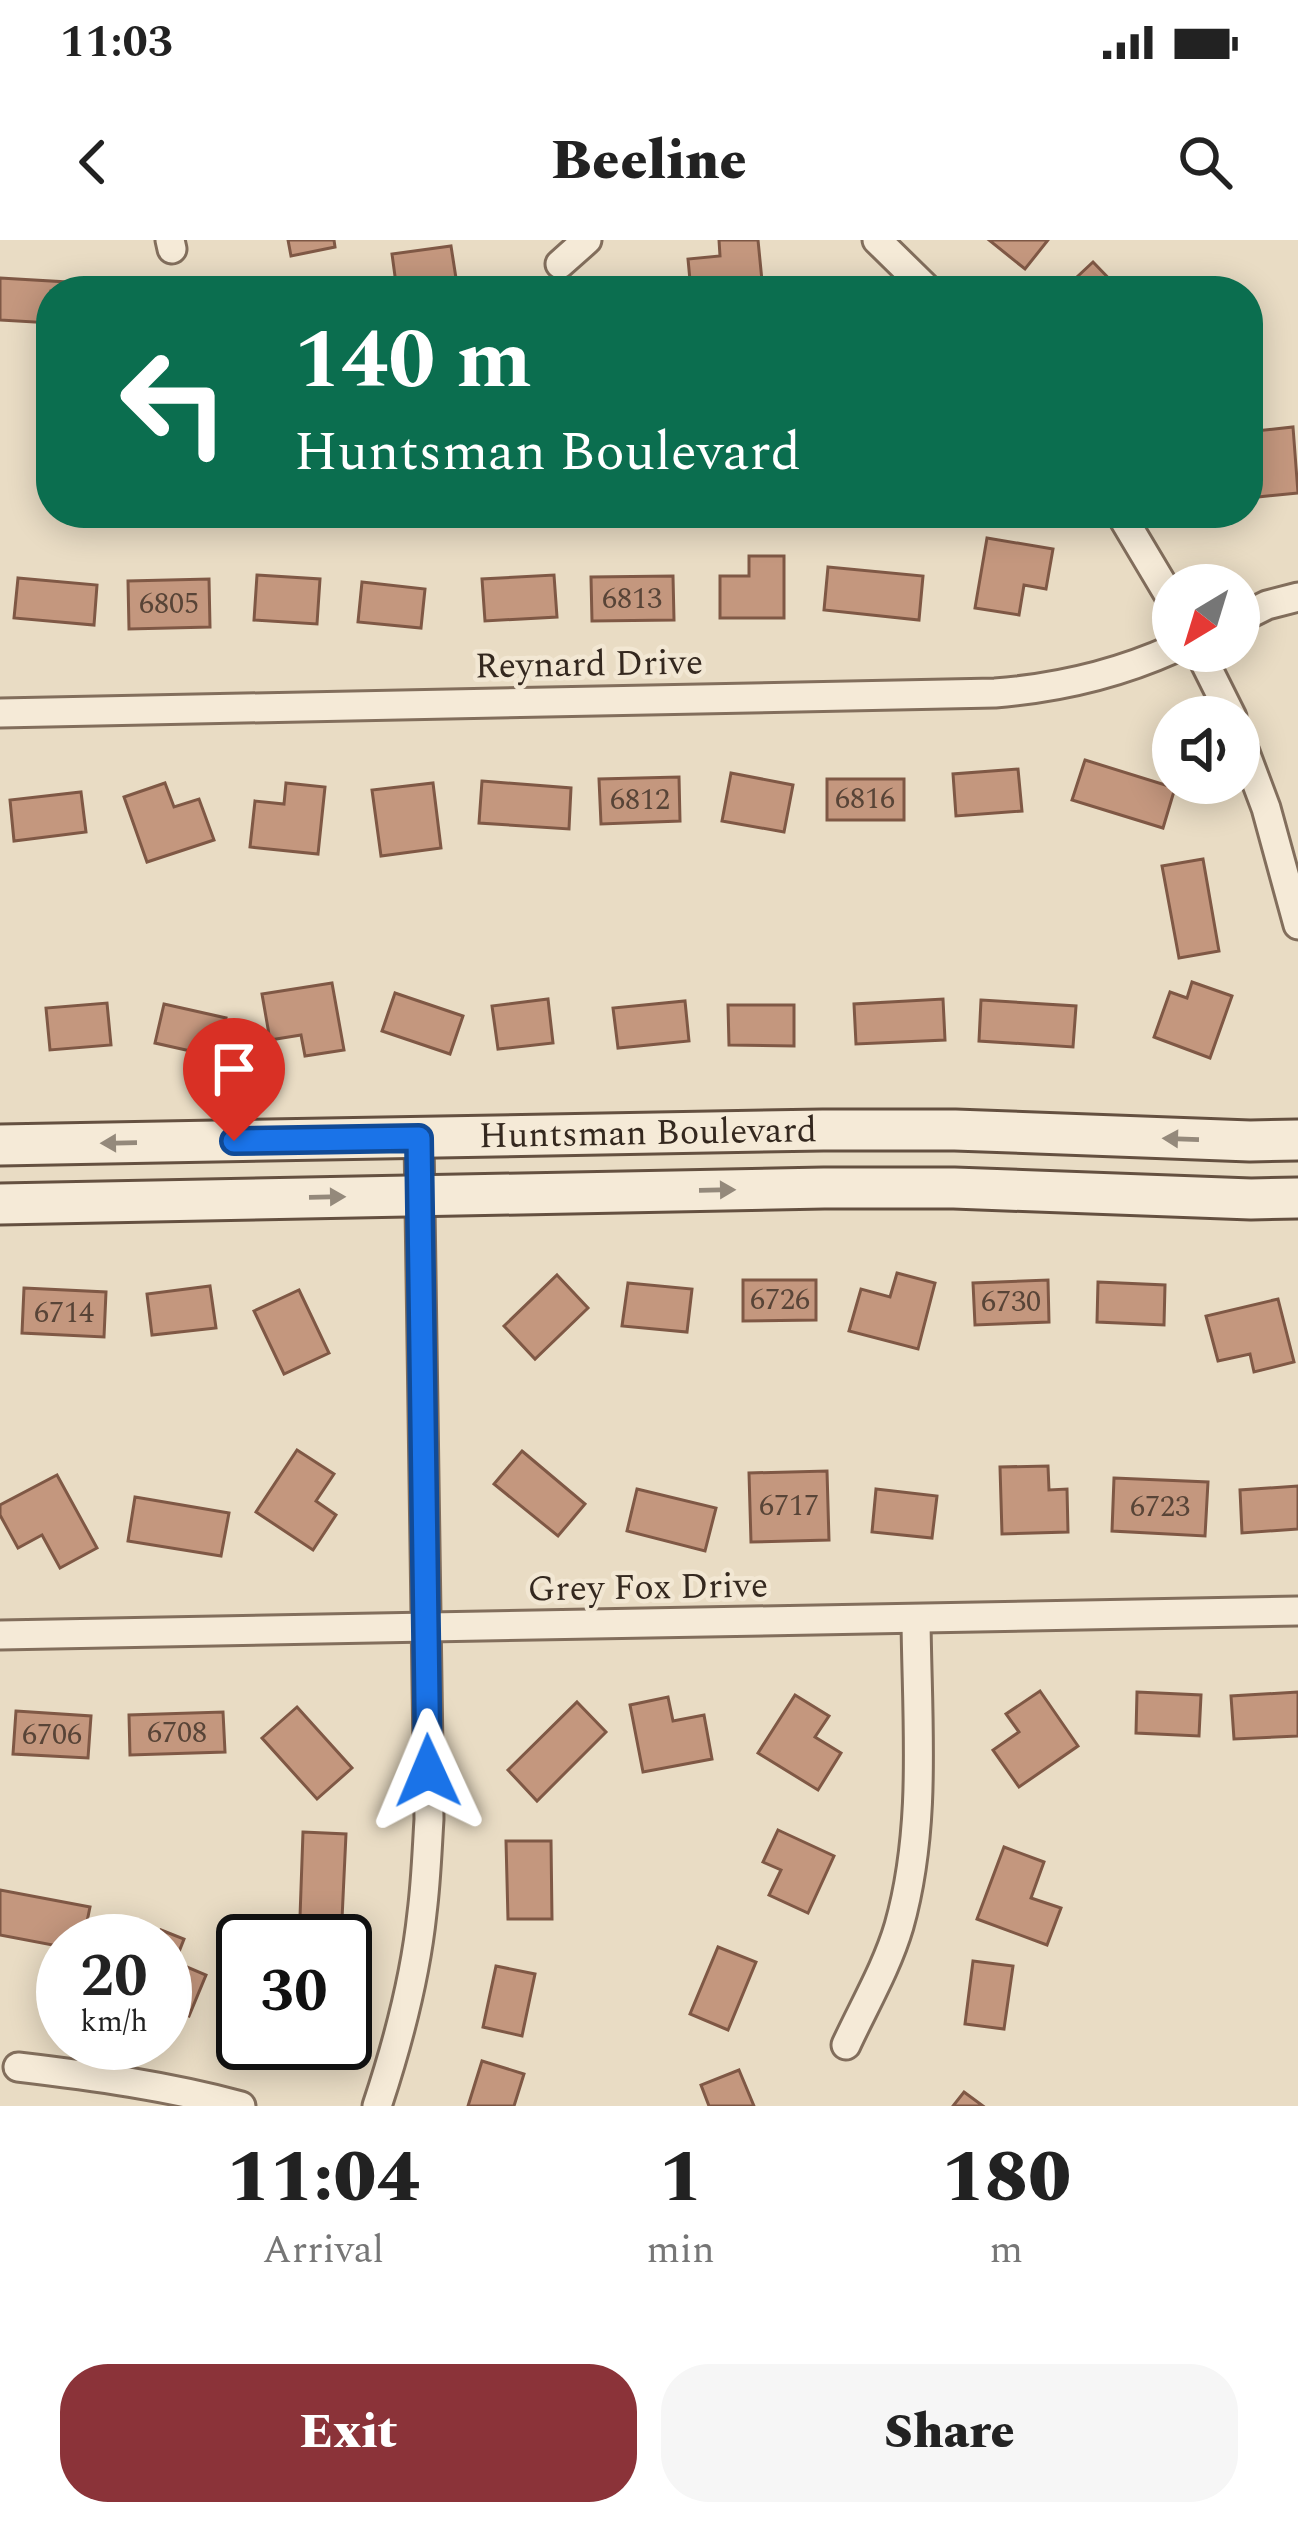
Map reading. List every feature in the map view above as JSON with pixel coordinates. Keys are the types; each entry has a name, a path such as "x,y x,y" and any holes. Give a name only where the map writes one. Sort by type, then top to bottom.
{"street":[{"path":"560,264 586,240"},
{"path":"877,240 914,276"},
{"path":"1130,528 1152,565"},
{"path":"1260,609 1298,597"},
{"name":"Reynard Drive","path":"0,713 995,694 1102,677 1152,659"},
{"path":"1260,792 1298,925"},
{"name":"Huntsman Boulevard","path":"0,1145 955,1130 1298,1140"},
{"path":"377,2106 402,2025 422,1912 429,1819 419,1138"},
{"name":"Huntsman Boulevard","path":"0,1204 954,1188 1298,1198"},
{"name":"Grey Fox Drive","path":"0,1635 1298,1611"},
{"path":"846,2045 898,1928 912,1869 918,1793 916,1620"},
{"path":"18,2067 124,2079 241,2106"}],"building":[{"path":"288,240 334,240 335,247 291,256"},
{"path":"719,240 758,240 762,276 690,276 688,259 720,256"},
{"path":"989,240 1048,240 1025,269"},
{"path":"451,246 456,276 395,276 392,254"},
{"path":"1093,262 1107,276 1078,276"},
{"path":"0,278 36,280 36,322 0,320"},
{"path":"1293,427 1298,493 1263,496 1263,430"},
{"path":"987,538 1053,549 1046,589 1024,585 1019,615 975,608"},
{"path":"749,556 784,556 784,618 720,618 720,576 749,576"},
{"path":"828,567 923,576 919,620 824,610"},
{"path":"257,575 320,579 317,624 254,620"},
{"path":"554,575 557,617 485,621 482,579"},
{"path":"673,576 674,620 592,621 591,577"},
{"path":"18,578 97,585 94,625 14,618"},
{"path":"209,579 210,627 129,629 128,581"},
{"path":"362,582 425,589 421,628 358,622"},
{"path":"1085,760 1152,781 1152,804 1170,804 1163,828 1072,800"},
{"path":"1018,769 1022,811 956,816 953,774"},
{"path":"731,773 793,785 784,832 722,821"},
{"path":"679,777 680,821 601,824 599,779"},
{"path":"827,779 904,779 904,820 827,820"},
{"path":"482,781 571,788 569,829 479,823"},
{"path":"165,783 174,807 199,799 214,840 147,862 124,797"},
{"path":"286,783 325,787 318,854 250,847 255,801 284,804"},
{"path":"433,783 441,848 381,856 372,790"},
{"path":"81,792 86,832 14,841 10,800"},
{"path":"1203,859 1219,951 1179,958 1162,866"},
{"path":"1192,982 1232,996 1210,1058 1154,1037 1170,992 1187,998"},
{"path":"332,983 344,1050 305,1056 301,1035 270,1040 262,994"},
{"path":"395,993 463,1016 450,1054 382,1031"},
{"path":"548,999 553,1043 498,1049 492,1006"},
{"path":"943,999 945,1040 856,1044 854,1004"},
{"path":"981,1000 1076,1006 1073,1047 979,1041"},
{"path":"685,1001 689,1041 618,1048 613,1008"},
{"path":"107,1003 111,1045 50,1050 46,1008"},
{"path":"164,1004 226,1018 217,1057 155,1043"},
{"path":"728,1005 794,1005 794,1046 729,1045"},
{"path":"897,1273 935,1283 918,1349 849,1331 861,1289 890,1297"},
{"path":"557,1275 588,1308 535,1359 504,1326"},
{"path":"743,1280 816,1280 816,1320 743,1321"},
{"path":"1048,1280 1049,1322 975,1325 973,1283"},
{"path":"1098,1282 1165,1285 1164,1325 1097,1322"},
{"path":"628,1283 692,1289 687,1332 622,1326"},
{"path":"210,1286 216,1328 152,1335 147,1294"},
{"path":"24,1288 106,1292 104,1337 22,1333"},
{"path":"299,1290 329,1353 284,1374 254,1311"},
{"path":"1278,1299 1294,1362 1254,1372 1250,1354 1218,1361 1206,1316"},
{"path":"297,1450 334,1474 316,1501 336,1515 313,1550 256,1512"},
{"path":"522,1451 585,1504 558,1536 494,1484"},
{"path":"1048,1466 1049,1490 1067,1489 1068,1532 1002,1534 1000,1467"},
{"path":"827,1471 829,1540 751,1542 749,1473"},
{"path":"57,1475 97,1548 60,1568 42,1535 18,1548 0,1515 0,1505"},
{"path":"1114,1478 1208,1482 1205,1536 1112,1531"},
{"path":"1298,1486 1298,1529 1242,1533 1240,1490"},
{"path":"637,1489 716,1508 705,1551 627,1531"},
{"path":"876,1489 937,1496 932,1538 872,1532"},
{"path":"135,1497 229,1513 221,1556 128,1541"},
{"path":"1040,1691 1078,1746 1019,1787 993,1750 1019,1732 1006,1714"},
{"path":"1137,1692 1201,1695 1199,1736 1136,1733"},
{"path":"1298,1692 1298,1736 1234,1739 1231,1696"},
{"path":"795,1695 829,1716 815,1737 841,1753 818,1790 758,1753"},
{"path":"668,1697 673,1721 704,1715 712,1759 643,1772 630,1705"},
{"path":"577,1702 606,1732 537,1801 508,1770"},
{"path":"297,1707 352,1768 317,1799 262,1738"},
{"path":"16,1711 91,1716 88,1758 13,1754"},
{"path":"223,1712 225,1752 130,1755 129,1715"},
{"path":"778,1830 834,1856 808,1913 769,1895 781,1870 763,1862"},
{"path":"303,1832 346,1834 342,1914 300,1914"},
{"path":"506,1841 551,1841 552,1919 508,1919"},
{"path":"1004,1847 1044,1862 1031,1898 1061,1908 1047,1945 977,1919"},
{"path":"0,1890 90,1907 89,1914 36,1914 36,1942 0,1935"},
{"path":"718,1947 756,1962 728,2030 690,2014"},
{"path":"973,1961 1013,1966 1004,2029 965,2024"},
{"path":"496,1966 535,1974 522,2036 483,2027"},
{"path":"192,1969 206,1975 192,2009"},
{"path":"482,2061 524,2074 514,2106 468,2106"},
{"path":"739,2070 754,2106 709,2106 701,2085"},
{"path":"964,2092 983,2106 953,2106"}],"route":[{"path":"234,1141 419,1138 428,1771"}]}
